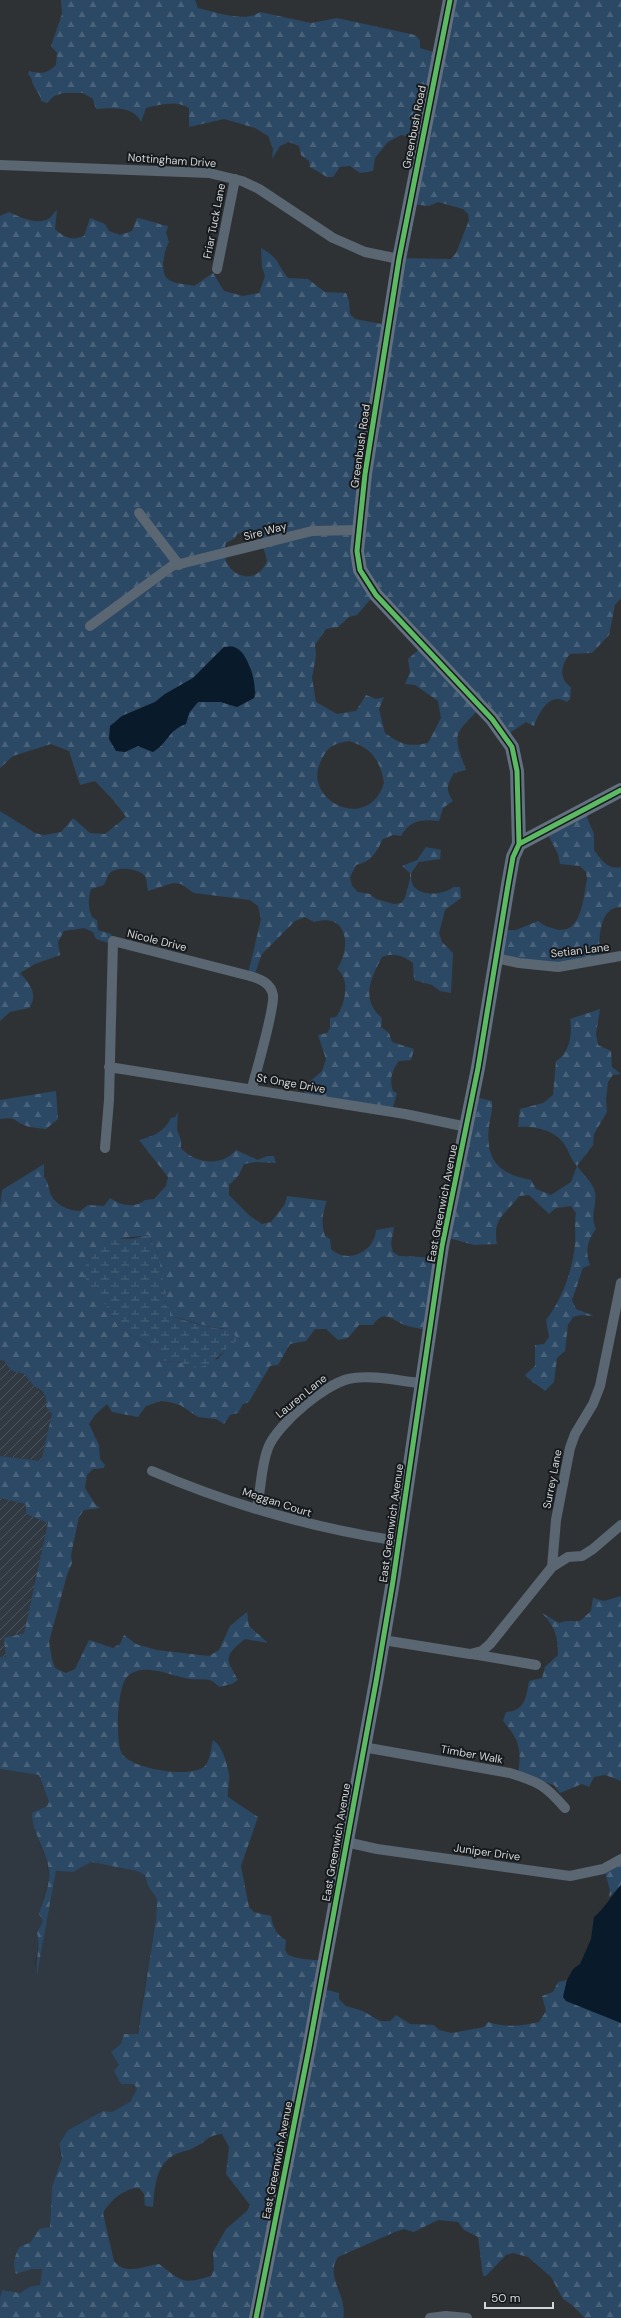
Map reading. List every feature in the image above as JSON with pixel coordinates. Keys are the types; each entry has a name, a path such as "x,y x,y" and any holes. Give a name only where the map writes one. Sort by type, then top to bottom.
{"street":[{"name":"Greenbush Road","path":"450,0 399,259 358,530 358,559 365,580 376,595 492,719 512,747 517,770 519,844"},
{"name":"Nottingham Drive","path":"1,162 209,173 235,179 259,189 333,238 365,252 399,259"},
{"name":"Friar Tuck Lane","path":"217,269 235,179"},
{"path":"139,513 179,565"},
{"name":"Sire Way","path":"90,626 172,566 312,531 358,530"},
{"path":"519,844 621,790"},
{"name":"East Greenwich Avenue","path":"256,2318 307,2062 364,1747 383,1640 442,1246 467,1127 513,857 519,844"},
{"name":"Nicole Drive","path":"105,1148 113,941 250,976 266,983 273,995 252,1088"},
{"name":"Setian Lane","path":"496,958 520,963 558,967 621,956"},
{"name":"St Onge Drive","path":"109,1067 252,1088 405,1114 467,1127"},
{"name":"Surrey Lane","path":"552,1567 556,1520 570,1448 575,1434 593,1404 600,1386 621,1283"},
{"name":"Lauren Lane","path":"257,1508 268,1449 274,1436 286,1422 327,1389 341,1380 353,1378 421,1383"},
{"name":"Meggan Court","path":"152,1470 192,1488 312,1526 398,1541"},
{"path":"470,1654 482,1651 490,1644 552,1567 568,1557 582,1556 621,1525"},
{"path":"383,1640 536,1665"},
{"name":"Timber Walk","path":"364,1747 510,1773 548,1787 565,1808"},
{"name":"Juniper Drive","path":"346,1842 377,1849 570,1876 603,1868 621,1859"},
{"path":"430,2318 446,2316 467,2318"}],"shaded area":[{"path":"224,647 233,647 239,650 248,661 255,685 254,698 237,707 221,702 198,702 189,713 186,724 171,733 153,752 138,746 125,752 116,751 109,739 110,726 122,716 155,702 165,694 193,678"},
{"path":"0,1360 5,1361 10,1370 24,1374 46,1398 46,1407 52,1414 41,1461 0,1456"},
{"path":"0,1498 27,1504 26,1514 48,1523 24,1633 11,1635 6,1658 0,1657"},
{"path":"0,1769 39,1775 49,1802 47,1806 38,1810 39,1843 46,1860 49,1878 39,1914 43,1921 37,1933 39,1941 35,1964 37,1972 56,1871 73,1872 91,1862 137,1871 145,1875 148,1886 157,1899 156,1919 137,2034 117,2068 135,2084 137,2089 130,2102 112,2113 103,2111 68,2130 59,2144 59,2152 62,2158 52,2187 50,2228 39,2229 31,2242 19,2247 16,2274 32,2269 42,2269 40,2285 29,2287 20,2293 2,2290 0,2298"},
{"path":"621,1885 621,2023 566,2001 563,1997 567,1980 573,1969 580,1964 591,1939 594,1917"}],"green space":[{"path":"61,0 195,0 198,8 230,16 246,17 260,12 311,23 337,18 415,35 420,40 420,48 434,52 450,0 621,0 621,598 615,605 609,635 592,653 570,654 567,658 562,671 564,680 571,687 570,699 567,702 558,699 550,702 540,713 534,726 526,722 507,735 480,708 460,730 458,735 457,741 466,770 454,773 448,784 449,794 453,801 443,808 439,821 427,820 417,822 408,827 401,836 393,835 383,839 378,849 366,862 356,865 350,877 352,886 358,892 370,894 376,899 394,904 401,903 405,898 410,879 410,873 402,866 417,860 426,847 441,850 440,859 419,862 411,873 412,882 416,889 421,892 432,894 444,892 453,887 460,887 461,898 445,910 439,933 442,942 453,953 451,993 440,991 432,985 414,980 413,963 406,958 394,955 382,957 371,981 369,996 375,1011 382,1018 381,1027 389,1033 392,1042 414,1049 411,1060 399,1061 393,1071 391,1079 392,1087 393,1091 397,1093 392,1111 303,1097 307,1084 322,1071 326,1059 318,1035 327,1033 330,1028 330,1018 336,1017 344,999 344,979 337,969 344,951 345,942 344,934 340,927 334,922 326,920 314,922 305,917 295,921 262,954 254,976 248,974 261,919 258,906 250,900 194,893 181,884 173,883 148,891 145,876 138,871 117,869 110,873 104,885 91,889 89,903 92,917 97,920 98,930 111,934 114,941 112,944 96,939 93,932 84,928 64,931 58,942 60,955 35,964 20,973 32,989 33,998 29,1008 10,1012 0,1021 0,811 35,833 44,835 61,832 73,818 90,833 105,834 126,817 115,802 95,781 80,785 69,751 51,744 13,756 0,768 0,216 9,212 28,220 43,221 49,218 57,210 55,229 62,235 69,238 80,238 84,236 90,218 105,224 109,231 120,235 132,231 137,218 168,226 166,233 169,242 165,250 163,267 164,273 169,280 194,286 213,273 224,291 243,296 259,293 265,276 262,267 261,248 275,258 288,278 308,279 325,292 346,293 349,301 350,314 355,319 387,325 401,258 451,259 456,253 469,220 468,214 463,209 438,202 429,206 411,204 421,139 401,135 388,142 375,158 373,171 360,173 350,166 340,167 333,177 327,177 310,167 309,161 301,155 299,146 289,142 280,146 272,159 273,149 268,136 255,128 224,119 189,127 189,108 179,104 163,104 146,108 141,122 133,113 122,109 96,109 93,99 83,93 63,93 54,96 47,103 41,101 31,77 28,74 29,71 37,73 46,72 56,65 57,53 51,46 62,14","holes":["246,531 251,533 258,539 263,547 267,561 262,570 255,575 247,576 239,574 232,570 227,563 225,554 226,543 235,538 237,534","375,594 423,646 408,659 410,672 405,684 415,685 438,701 441,718 428,743 415,745 405,744 385,733 379,709 384,697 376,699 366,695 356,711 337,714 316,702 312,678 316,656 315,645 326,629 338,627 349,617 357,615","224,647 256,692 254,698 237,707 221,702 198,702 189,713 186,724 171,733 153,752 138,746 131,748 122,716 155,702 165,694 193,678","349,741 364,747 374,756 380,768 384,783 376,798 365,807 352,809 339,806 328,799 320,788 317,775 321,761 326,752 332,746"]},
{"path":"584,810 594,834 594,850 602,861 608,866 616,868 621,867 621,907 613,909 607,913 604,919 601,927 599,945 600,959 560,966 499,959 501,930 516,930 538,921 548,927 564,930 571,927 580,914 587,879 586,872 580,866 560,864 558,854 546,831"},
{"path":"600,1009 596,1034 598,1045 611,1051 612,1067 621,1074 613,1075 608,1082 606,1100 607,1112 594,1134 593,1145 577,1166 564,1144 555,1135 537,1128 518,1127 520,1109 543,1103 553,1095 556,1061 564,1054 569,1043 571,1031 570,1019"},
{"path":"56,1091 58,1119 46,1129 26,1126 12,1118 0,1119 0,1100"},
{"path":"475,1097 492,1101 488,1138 489,1148 496,1164 503,1170 510,1174 531,1180 536,1189 551,1195 571,1182 577,1166 589,1180 594,1189 595,1199 593,1218 596,1229 589,1242 587,1251 590,1265 583,1268 572,1300 576,1309 594,1316 581,1315 573,1317 568,1325 565,1351 557,1358 554,1382 545,1391 525,1375 535,1366 535,1345 544,1344 549,1337 546,1320 562,1294 566,1284 574,1254 576,1213 571,1206 556,1208 549,1214 529,1195 519,1196 498,1222 496,1228 497,1244 474,1245 445,1237"},
{"path":"178,1112 177,1130 181,1140 181,1148 187,1153 201,1160 216,1161 223,1159 236,1150 258,1160 267,1156 274,1156 276,1163 256,1162 244,1164 239,1175 229,1185 229,1195 250,1216 262,1224 271,1222 285,1204 287,1196 327,1201 324,1210 323,1227 325,1236 330,1239 331,1249 338,1254 352,1256 360,1253 371,1244 376,1230 394,1227 391,1244 393,1252 399,1256 441,1258 426,1330 405,1325 394,1319 386,1317 380,1318 373,1325 359,1325 348,1338 338,1340 326,1329 315,1329 306,1341 290,1344 278,1365 270,1366 249,1402 243,1404 238,1413 230,1415 224,1424 216,1419 198,1417 180,1405 169,1402 161,1401 146,1406 138,1417 112,1412 107,1404 95,1415 89,1424 99,1445 100,1459 105,1465 104,1468 93,1469 87,1475 85,1488 95,1504 100,1508 84,1510 79,1517 71,1555 72,1563 67,1575 49,1642 55,1668 66,1673 75,1669 89,1640 113,1648 120,1644 124,1635 136,1644 157,1650 209,1656 219,1650 230,1626 247,1612 249,1626 268,1643 245,1639 233,1649 230,1654 229,1662 238,1680 232,1684 219,1687 210,1680 187,1678 150,1670 134,1672 127,1677 121,1692 118,1715 118,1738 122,1754 128,1759 149,1768 175,1772 198,1770 205,1766 209,1758 213,1740 216,1743 226,1760 229,1775 228,1797 258,1817 241,1866 249,1907 254,1912 271,1916 276,1930 280,1936 286,1940 285,1950 288,1955 301,1959 323,1961 320,1988 339,1993 339,1999 346,2006 363,2011 380,2021 390,2021 396,2015 410,2024 434,2025 439,2030 452,2033 484,2027 488,2022 501,2025 526,2025 539,2022 546,2011 542,1996 553,1992 558,1982 567,1980 563,1997 621,2023 621,2318 585,2318 572,2305 563,2299 551,2277 528,2257 513,2253 506,2255 486,2276 483,2276 478,2237 464,2230 458,2222 438,2220 414,2232 404,2229 395,2232 338,2257 334,2264 334,2272 344,2310 343,2318 0,2318 0,2298 2,2290 20,2293 29,2287 40,2285 42,2269 32,2269 16,2274 14,2260 19,2247 31,2242 39,2229 50,2227 52,2187 62,2158 59,2144 68,2130 103,2111 112,2112 130,2102 137,2089 134,2084 121,2084 114,2071 119,2065 111,2052 121,2044 124,2034 138,2034 156,1919 157,1899 148,1886 145,1875 137,1871 91,1862 73,1872 56,1871 37,1974 37,1933 43,1921 39,1914 47,1887 49,1870 35,1829 32,1813 47,1806 49,1802 39,1775 0,1769 0,1657 6,1657 4,1638 24,1633 48,1523 26,1514 26,1504 0,1498 0,1456 41,1461 52,1414 46,1407 46,1398 42,1391 34,1386 24,1374 10,1370 5,1361 0,1360 0,1206 2,1190 44,1164 44,1177 48,1183 53,1199 67,1209 80,1211 88,1205 104,1206 110,1198 118,1203 128,1205 154,1199 166,1186 168,1177 139,1140 158,1133 165,1127 171,1118 175,1117","holes":["148,1235 157,1251 166,1299 164,1305 168,1306 170,1316 206,1326 229,1329 236,1340 228,1346 218,1359 182,1363 164,1361 154,1347 120,1329 105,1304 105,1242","222,2134 229,2147 226,2174 250,2205 247,2211 226,2229 213,2252 214,2269 211,2276 187,2281 178,2278 159,2264 135,2269 118,2266 114,2261 103,2213 106,2208 118,2196 128,2190 139,2188 144,2194 145,2206 153,2207 157,2178 163,2165 174,2155 199,2145 210,2137"]},
{"path":"148,1235 157,1251 167,1299 164,1304 170,1308 170,1316 206,1326 229,1329 236,1337 236,1341 206,1365 192,1367 183,1365 182,1363 164,1361 154,1347 120,1329 105,1304 90,1291 84,1273 88,1257 105,1242 114,1238 131,1239"},
{"path":"621,1596 621,1781 605,1775 594,1777 589,1787 582,1784 560,1793 554,1785 518,1773 520,1757 518,1745 513,1733 503,1721 506,1712 517,1709 524,1702 529,1681 542,1678 545,1667 558,1655 555,1632 542,1613 559,1623 566,1621 580,1621 591,1611 593,1598 604,1601"},
{"path":"621,1859 621,1885 609,1897 610,1890 604,1869"}],"cycle path":[{"path":"450,0 399,259 365,474 357,551 360,570 376,595 492,719 512,747 517,771 519,844"},
{"path":"256,2318 309,2048 376,1682 393,1581 442,1246 478,1068 513,857 519,844 621,790"}]}
